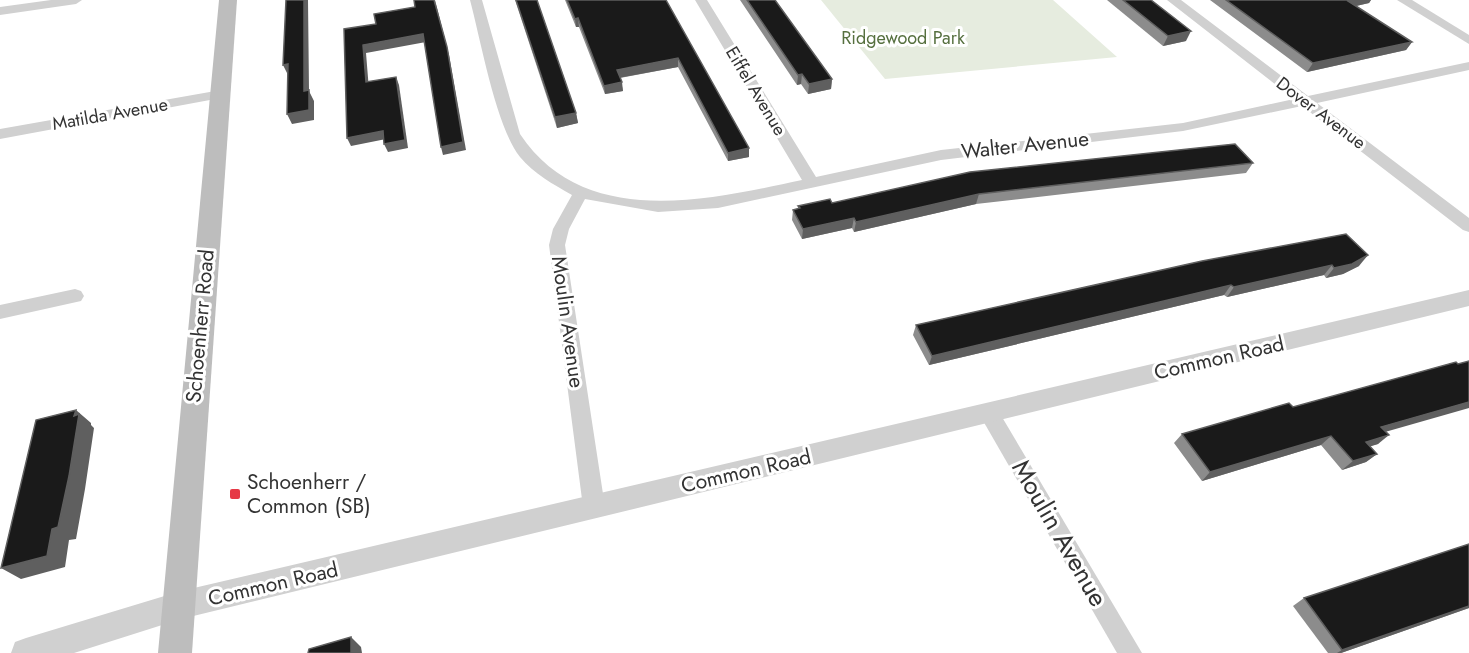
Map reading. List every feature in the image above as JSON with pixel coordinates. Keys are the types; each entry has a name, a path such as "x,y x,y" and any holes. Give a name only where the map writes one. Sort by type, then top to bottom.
{"main road":[{"name":"Schoenherr Road","path":"175,653 181,605 180,562 228,0"}],"street":[{"path":"0,11 76,0"},
{"path":"476,0 513,134 535,164 581,193"},
{"name":"Eiffel Avenue","path":"700,0 811,182"},
{"name":"Dover Avenue","path":"1173,0 1469,226"},
{"path":"1403,0 1469,40"},
{"name":"Walter Avenue","path":"581,193 614,201 676,207 718,203 941,155 1184,127 1469,66"},
{"name":"Matilda Avenue","path":"0,134 221,94"},
{"name":"Moulin Avenue","path":"581,193 561,229 557,245 594,507"},
{"path":"0,312 75,296"},
{"name":"Common Road","path":"26,653 181,605 1469,298"},
{"name":"Moulin Avenue","path":"989,413 1130,653"}],"green space":[{"name":"Ridgewood Park","path":"821,0 1053,0 1117,57 885,79"}],"building":[{"path":"286,0 304,0 304,91 309,90 309,110 287,114 288,64 283,65"},
{"path":"414,0 434,0 447,47 463,142 441,147 423,34 363,45 366,82 396,77 405,140 384,144 383,131 347,138 344,29 376,24 374,14 415,7"},
{"path":"516,0 537,0 576,113 555,117"},
{"path":"567,0 666,0 749,148 728,153 678,58 617,70 622,82 604,86 578,18 575,19"},
{"path":"747,0 775,0 832,79 809,84 802,74 798,75"},
{"path":"1123,0 1151,0 1191,31 1168,36"},
{"path":"1226,0 1350,0 1348,1 1412,42 1313,63"},
{"path":"1235,144 1253,163 979,194 856,222 854,218 803,229 793,210 800,208 798,206 830,199 832,203 970,172"},
{"path":"1346,234 1368,255 1352,264 1334,268 1332,265 1234,287 1231,285 932,356 916,325 1202,261"},
{"path":"1469,361 1469,402 1381,427 1389,435 1366,442 1377,454 1353,461 1331,436 1210,472 1182,434 1289,403 1293,407 1456,362 1458,364"},
{"path":"76,410 74,416 79,414 69,476 58,527 52,529 47,556 1,568 36,420"},
{"path":"1469,544 1469,606 1342,650 1304,598"},
{"path":"351,637 351,653 308,653 309,649"}],"place":[{"name":"Schoenherr / Common (SB)","path":"235,494"}]}
